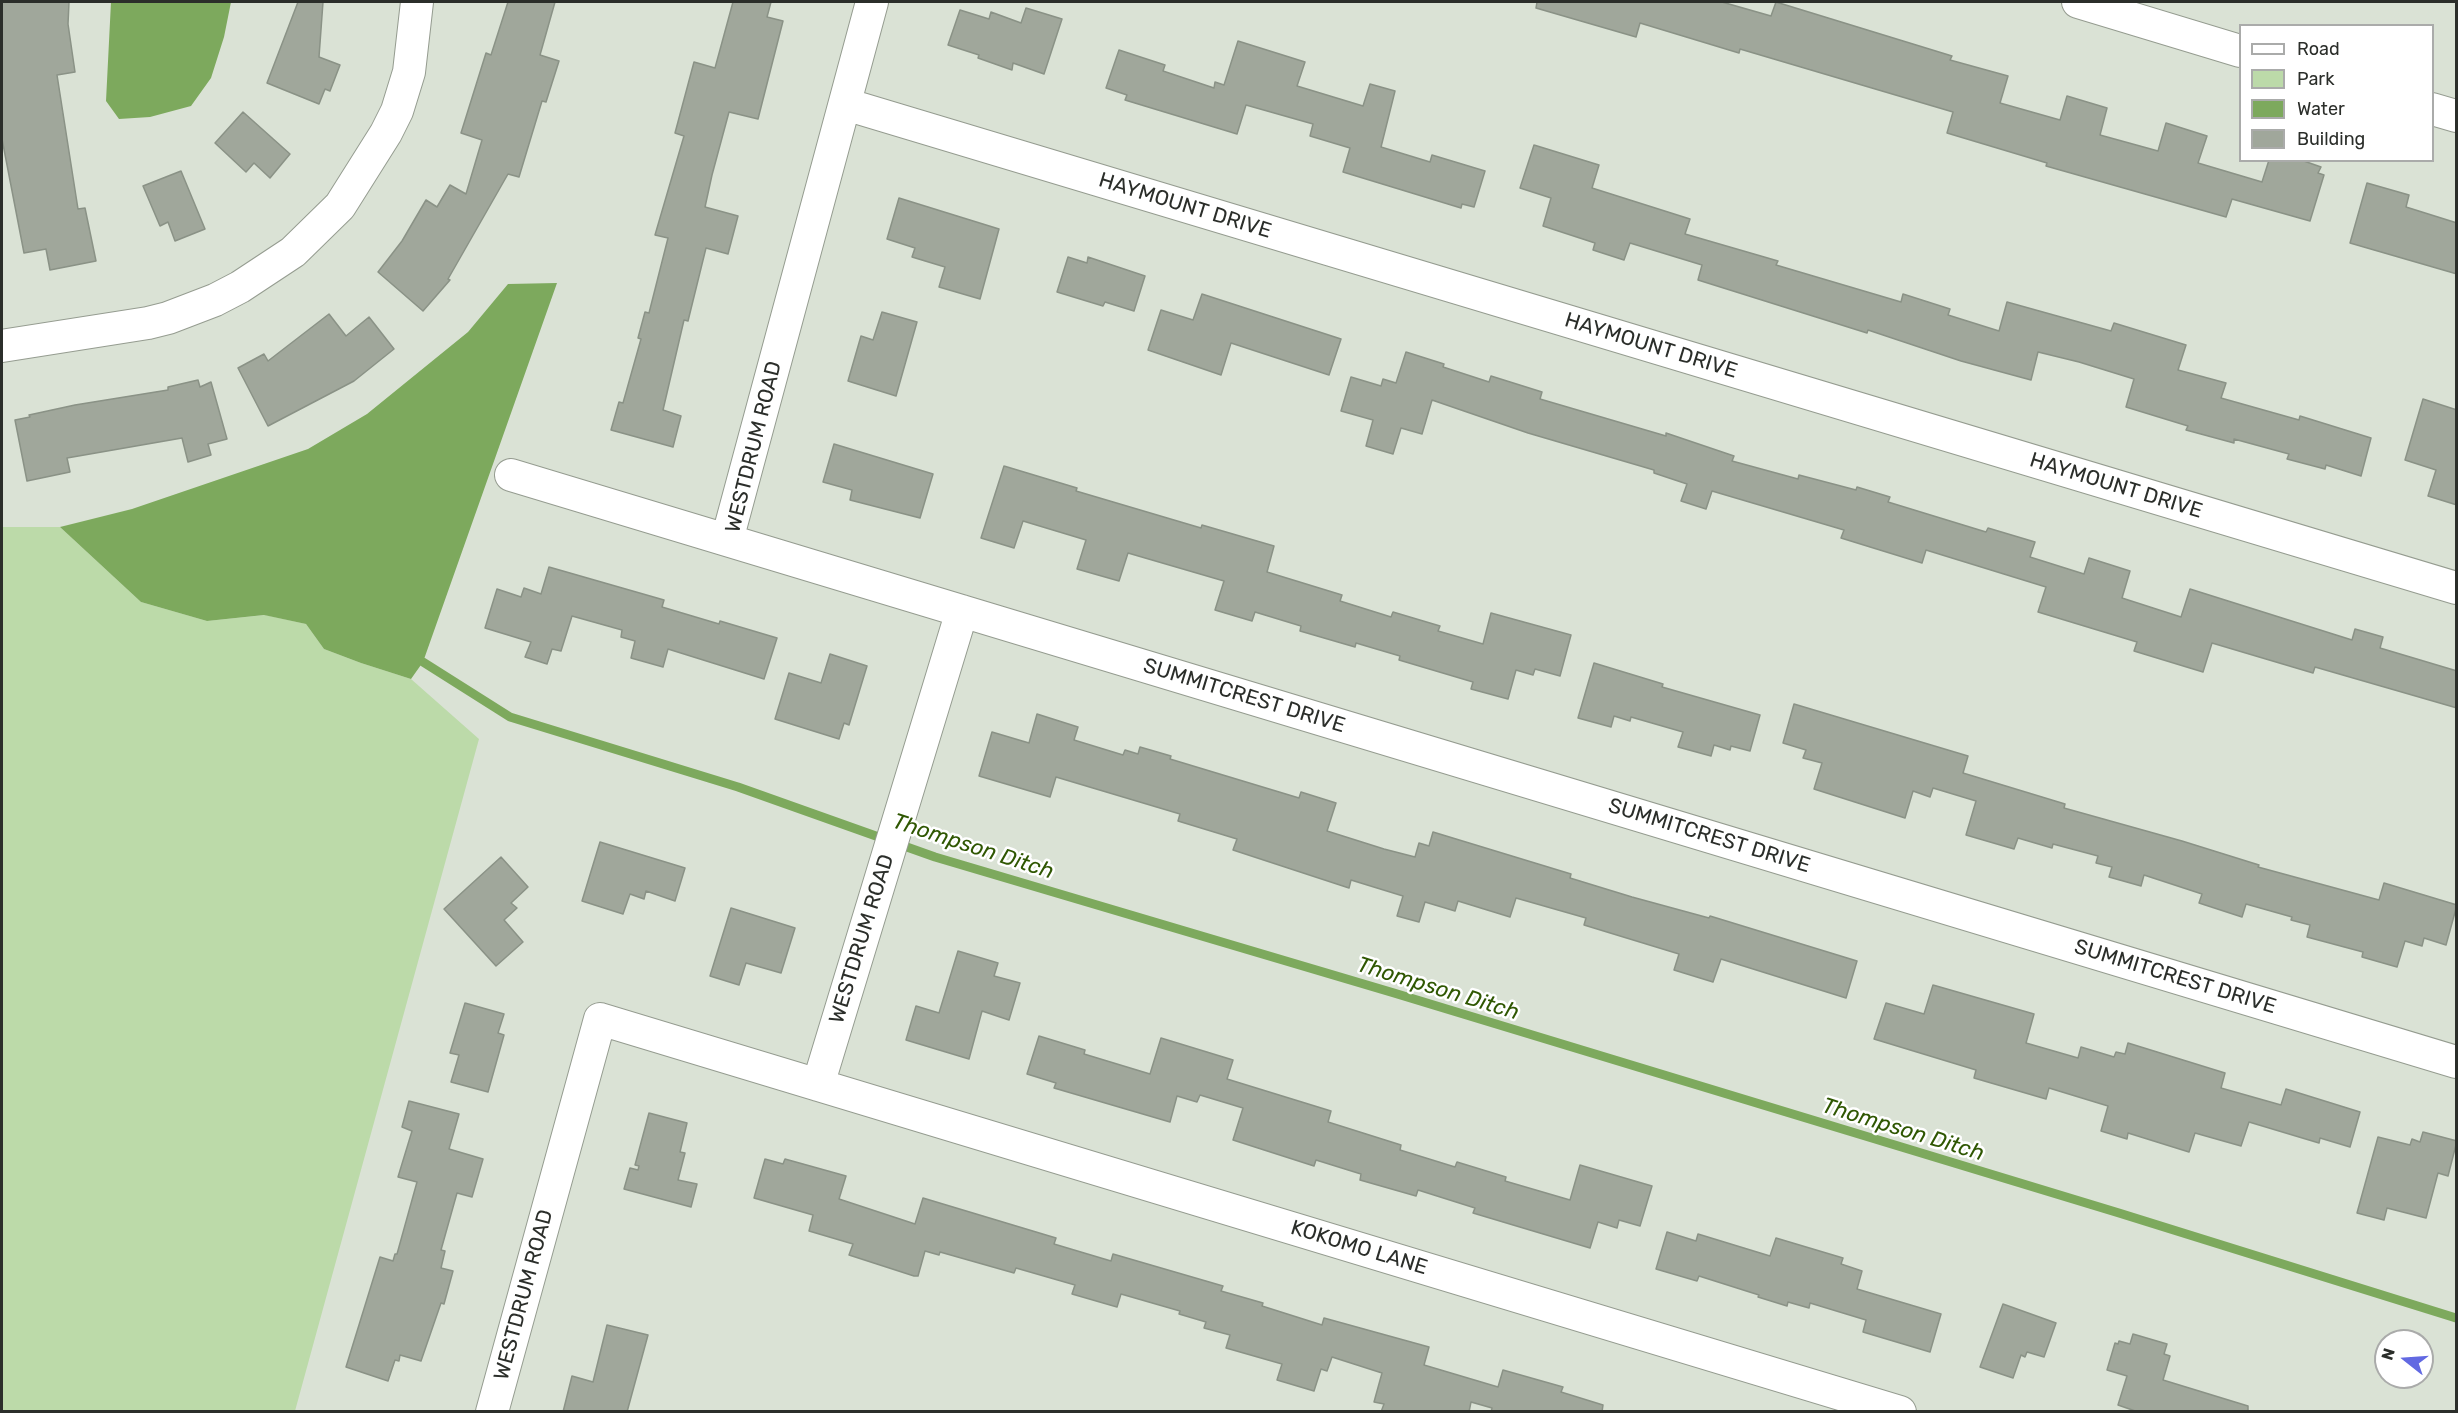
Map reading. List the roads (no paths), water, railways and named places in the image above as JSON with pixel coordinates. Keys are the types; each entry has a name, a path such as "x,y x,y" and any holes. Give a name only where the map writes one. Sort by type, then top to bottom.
{"street":[{"path":"2,346 168,318 215,300 240,287 292,252 340,206 386,133 397,111 409,72 417,2"},
{"name":"WESTDRUM ROAD","path":"492,1412 600,1019 818,1085 962,611 727,540 872,2"},
{"path":"2078,2 2239,50"},
{"name":"HAYMOUNT DRIVE","path":"845,104 2457,588"},
{"path":"2434,109 2457,116"},
{"path":"511,475 727,540"},
{"name":"SUMMITCREST DRIVE","path":"962,611 2457,1062"},
{"name":"KOKOMO LANE","path":"818,1085 1900,1412"}],"water":[{"path":"111,2 231,2 224,37 211,78 191,106 150,117 119,119 106,101"},
{"path":"557,283 423,662 411,679 324,649 306,624 264,615 207,621 141,602 60,527 132,509 308,449 367,414 468,332 508,284"}],"waterway":[{"name":"Thompson Ditch","path":"423,662 510,717 738,787 935,857 1394,993 2456,1318"}]}
